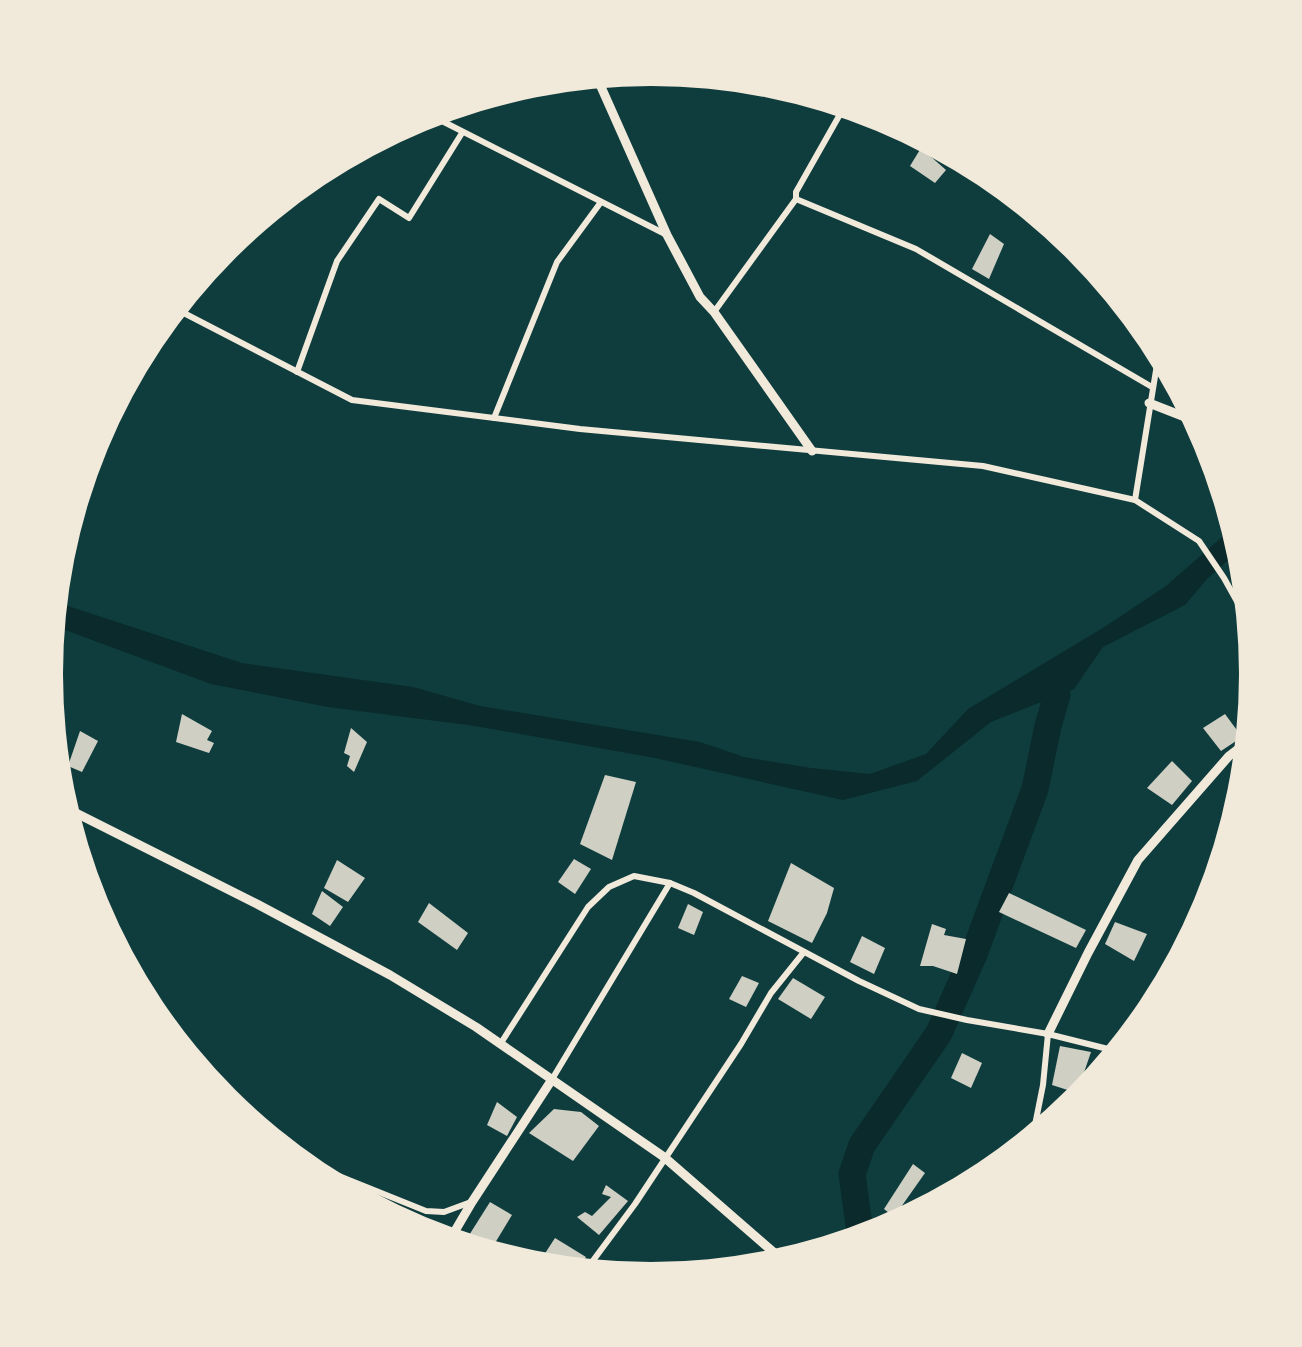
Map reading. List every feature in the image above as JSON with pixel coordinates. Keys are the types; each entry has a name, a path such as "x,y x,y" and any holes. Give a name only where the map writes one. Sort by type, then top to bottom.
{"street":[{"path":"602,88 667,235 700,297 714,312 812,451"},
{"path":"714,312 796,199 796,192 839,117"},
{"path":"445,123 667,235"},
{"path":"297,372 337,261 379,199 409,218 462,133"},
{"path":"796,199 916,249 1152,387"},
{"path":"494,418 557,262 601,202"},
{"path":"186,314 352,400 580,429 983,466 1135,500 1199,541 1234,596"},
{"path":"1135,500 1155,372"},
{"path":"1149,403 1179,415"},
{"path":"1036,1118 1043,1084 1048,1034 1138,860 1234,752"},
{"path":"81,820 257,904 390,975 501,1043 551,1081 664,1157 770,1249"},
{"path":"501,1043 588,907 609,887 634,876 670,883 694,893 859,981 920,1009 1048,1034 1104,1048"},
{"path":"457,1228 551,1081 670,883"},
{"path":"595,1258 635,1204 741,1044 771,993 804,952"},
{"path":"359,1184 426,1211 444,1212 472,1202"}],"water":[{"path":"1223,536 1228,560 1207,579 1185,605 1103,647 1074,689 991,722 917,781 843,800 655,758 475,726 328,707 211,684 65,630 67,606 242,663 413,687 480,706 700,742 744,757 811,768 870,774 926,754 968,709 1106,626 1166,586"}],"building":[{"path":"919,150 930,156 946,170 935,183 910,166"},
{"path":"990,234 1004,244 989,279 972,269"},
{"path":"182,714 212,731 207,740 214,743 209,753 176,742"},
{"path":"1225,714 1236,729 1235,742 1221,751 1203,728"},
{"path":"351,728 367,742 354,772 347,766 350,756 344,753"},
{"path":"80,731 98,741 82,772 71,767 70,761"},
{"path":"1172,761 1192,781 1172,805 1147,788"},
{"path":"605,775 636,782 612,860 580,844"},
{"path":"574,859 591,869 575,894 558,882"},
{"path":"337,860 365,878 348,902 324,888"},
{"path":"791,863 834,888 827,913 812,943 768,921"},
{"path":"322,891 343,907 330,926 312,914"},
{"path":"1009,893 1086,930 1076,948 999,912"},
{"path":"429,903 468,933 457,950 418,922"},
{"path":"688,904 703,912 694,935 678,928"},
{"path":"1115,922 1147,934 1134,961 1105,944"},
{"path":"932,924 946,929 944,935 966,939 957,974 933,966 920,966"},
{"path":"862,936 885,948 874,974 850,962"},
{"path":"742,976 759,983 746,1007 729,999"},
{"path":"793,978 825,997 811,1019 778,999"},
{"path":"1060,1046 1091,1052 1085,1070 1066,1090 1052,1085"},
{"path":"962,1053 982,1063 971,1088 951,1078"},
{"path":"497,1102 517,1117 507,1136 487,1125"},
{"path":"554,1109 581,1112 599,1126 573,1161 529,1133"},
{"path":"913,1164 925,1173 903,1205 887,1212 884,1209"},
{"path":"606,1185 628,1201 599,1235 577,1217 585,1212 592,1216 611,1197 602,1194"},
{"path":"490,1202 512,1215 497,1240 471,1233"},
{"path":"555,1238 586,1257 574,1256 546,1252"}],"waterway":[{"path":"859,1223 852,1174 862,1145 939,1033 974,954 1035,789 1057,695"}]}
